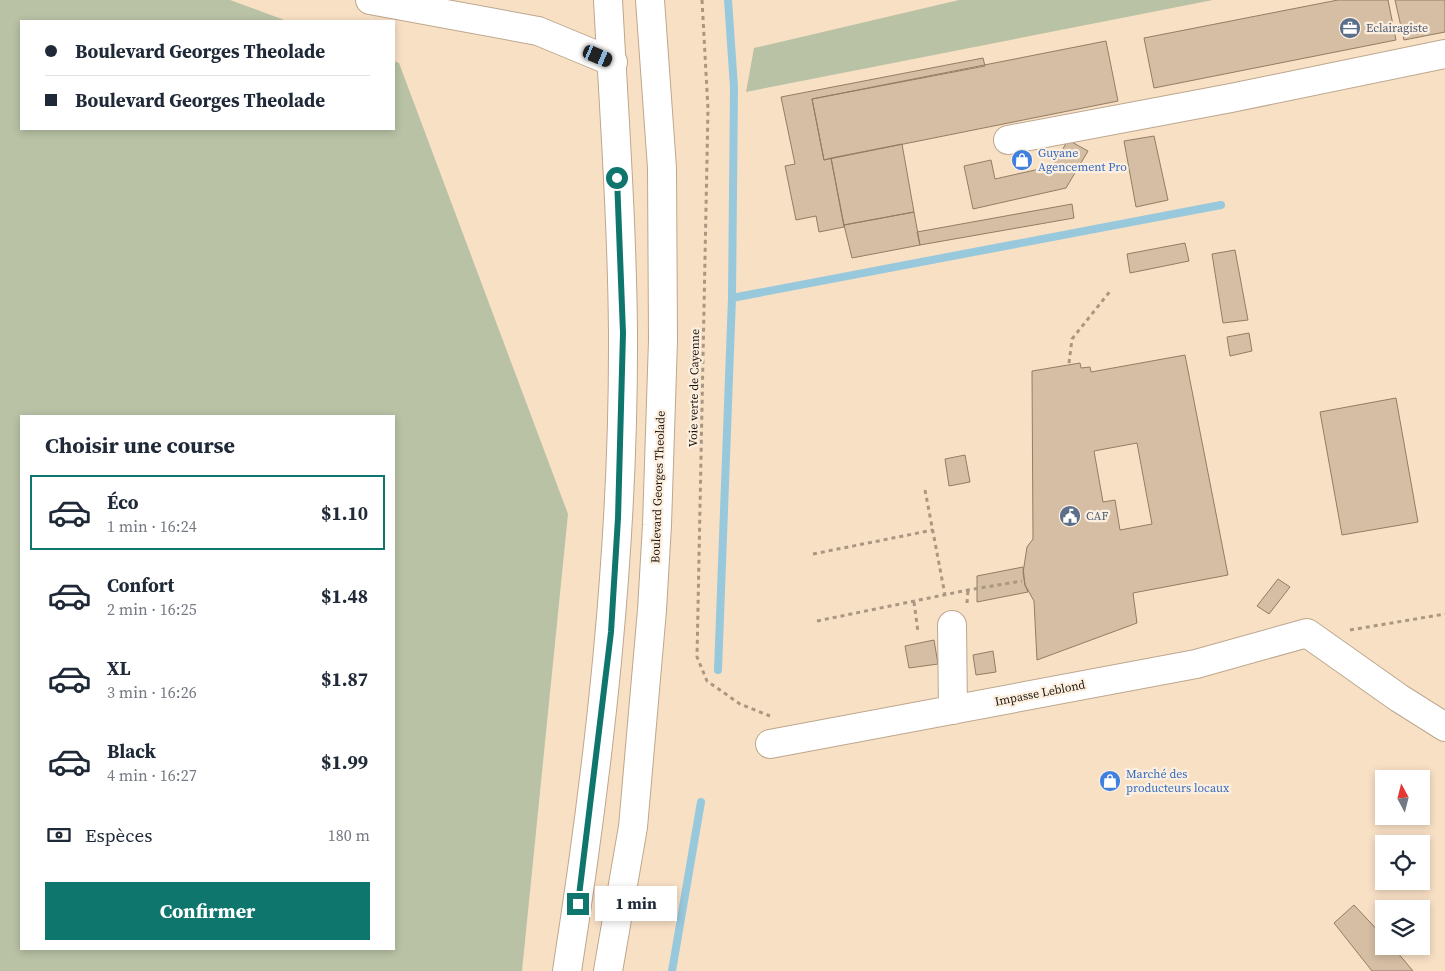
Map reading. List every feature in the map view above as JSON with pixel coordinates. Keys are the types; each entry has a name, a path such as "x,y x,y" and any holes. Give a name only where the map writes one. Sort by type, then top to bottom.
{"main road":[{"path":"370,0 538,31 613,62"},
{"path":"567,971 583,871 611,632 618,518 623,333 613,62 608,5"},
{"name":"Boulevard Georges Theolade","path":"608,971 632,827 652,610 657,525 663,340 662,168 651,5"},
{"path":"1008,140 1230,98 1445,54"},
{"path":"952,625 953,710"},
{"name":"Impasse Leblond","path":"773,732 953,710 1196,664 1307,633 1399,698 1445,727"}],"path":[{"name":"Voie verte de Cayenne","path":"702,0 708,109 697,657 707,681 740,704 773,732"},
{"path":"1069,363 1072,339 1112,290"},
{"path":"925,490 945,596"},
{"path":"813,554 933,530"},
{"path":"817,621 1022,581"},
{"path":"914,602 918,632"},
{"path":"1341,632 1445,614"}],"green space":[{"path":"0,0 230,0 284,20 20,20 20,130 395,130 395,61 399,63 568,514 522,971 0,971"},
{"path":"959,0 1213,0 746,92 754,48"}],"building":[{"path":"1338,0 1388,0 1396,40 1154,88 1144,38"},
{"path":"1395,0 1445,0 1445,32 1404,40"},
{"path":"1106,41 1118,101 824,160 812,99"},
{"path":"983,58 985,66 812,99 824,160 831,158 844,227 819,232 816,216 796,220 785,166 795,164 781,97"},
{"path":"1154,136 1168,200 1136,207 1124,141"},
{"path":"1068,140 1088,151 1066,188 973,209 964,166 991,160 995,179 1053,166"},
{"path":"902,144 914,212 844,225 831,158"},
{"path":"1072,204 1074,218 920,245 917,232"},
{"path":"914,212 920,245 852,258 844,225"},
{"path":"1185,243 1189,261 1130,273 1127,254"},
{"path":"1235,250 1248,320 1223,323 1212,254"},
{"path":"1249,333 1252,351 1230,356 1227,337"},
{"path":"1185,355 1228,575 1133,593 1137,623 1037,660 1034,601 1025,585 1023,573 1027,547 1033,539 1032,371 1080,363 1081,368 1090,367 1091,372","holes":["1137,443 1152,524 1120,530 1115,500 1103,502 1094,451"]},
{"path":"1396,398 1418,522 1342,535 1320,412"},
{"path":"965,455 970,482 949,486 945,459"},
{"path":"1023,567 1025,585 1028,592 977,602 977,576"},
{"path":"1278,579 1290,587 1269,614 1257,606"},
{"path":"934,640 938,664 909,668 905,646"},
{"path":"993,651 996,672 976,675 973,655"},
{"path":"1354,905 1375,927 1375,955 1400,955 1413,971 1372,971 1334,923"}],"waterway":[{"path":"718,670 732,298 734,87 728,0"},
{"path":"732,298 1221,205"},
{"path":"672,971 701,802"}],"place":[{"name":"Eclairagiste","path":"1350,28"},
{"name":"Guyane Agencement Pro","path":"1022,160"},
{"name":"CAF","path":"1070,516"},
{"name":"Marché des producteurs locaux","path":"1110,781"}],"route":[{"path":"578,904 611,632 618,518 623,333 617,178"}]}
